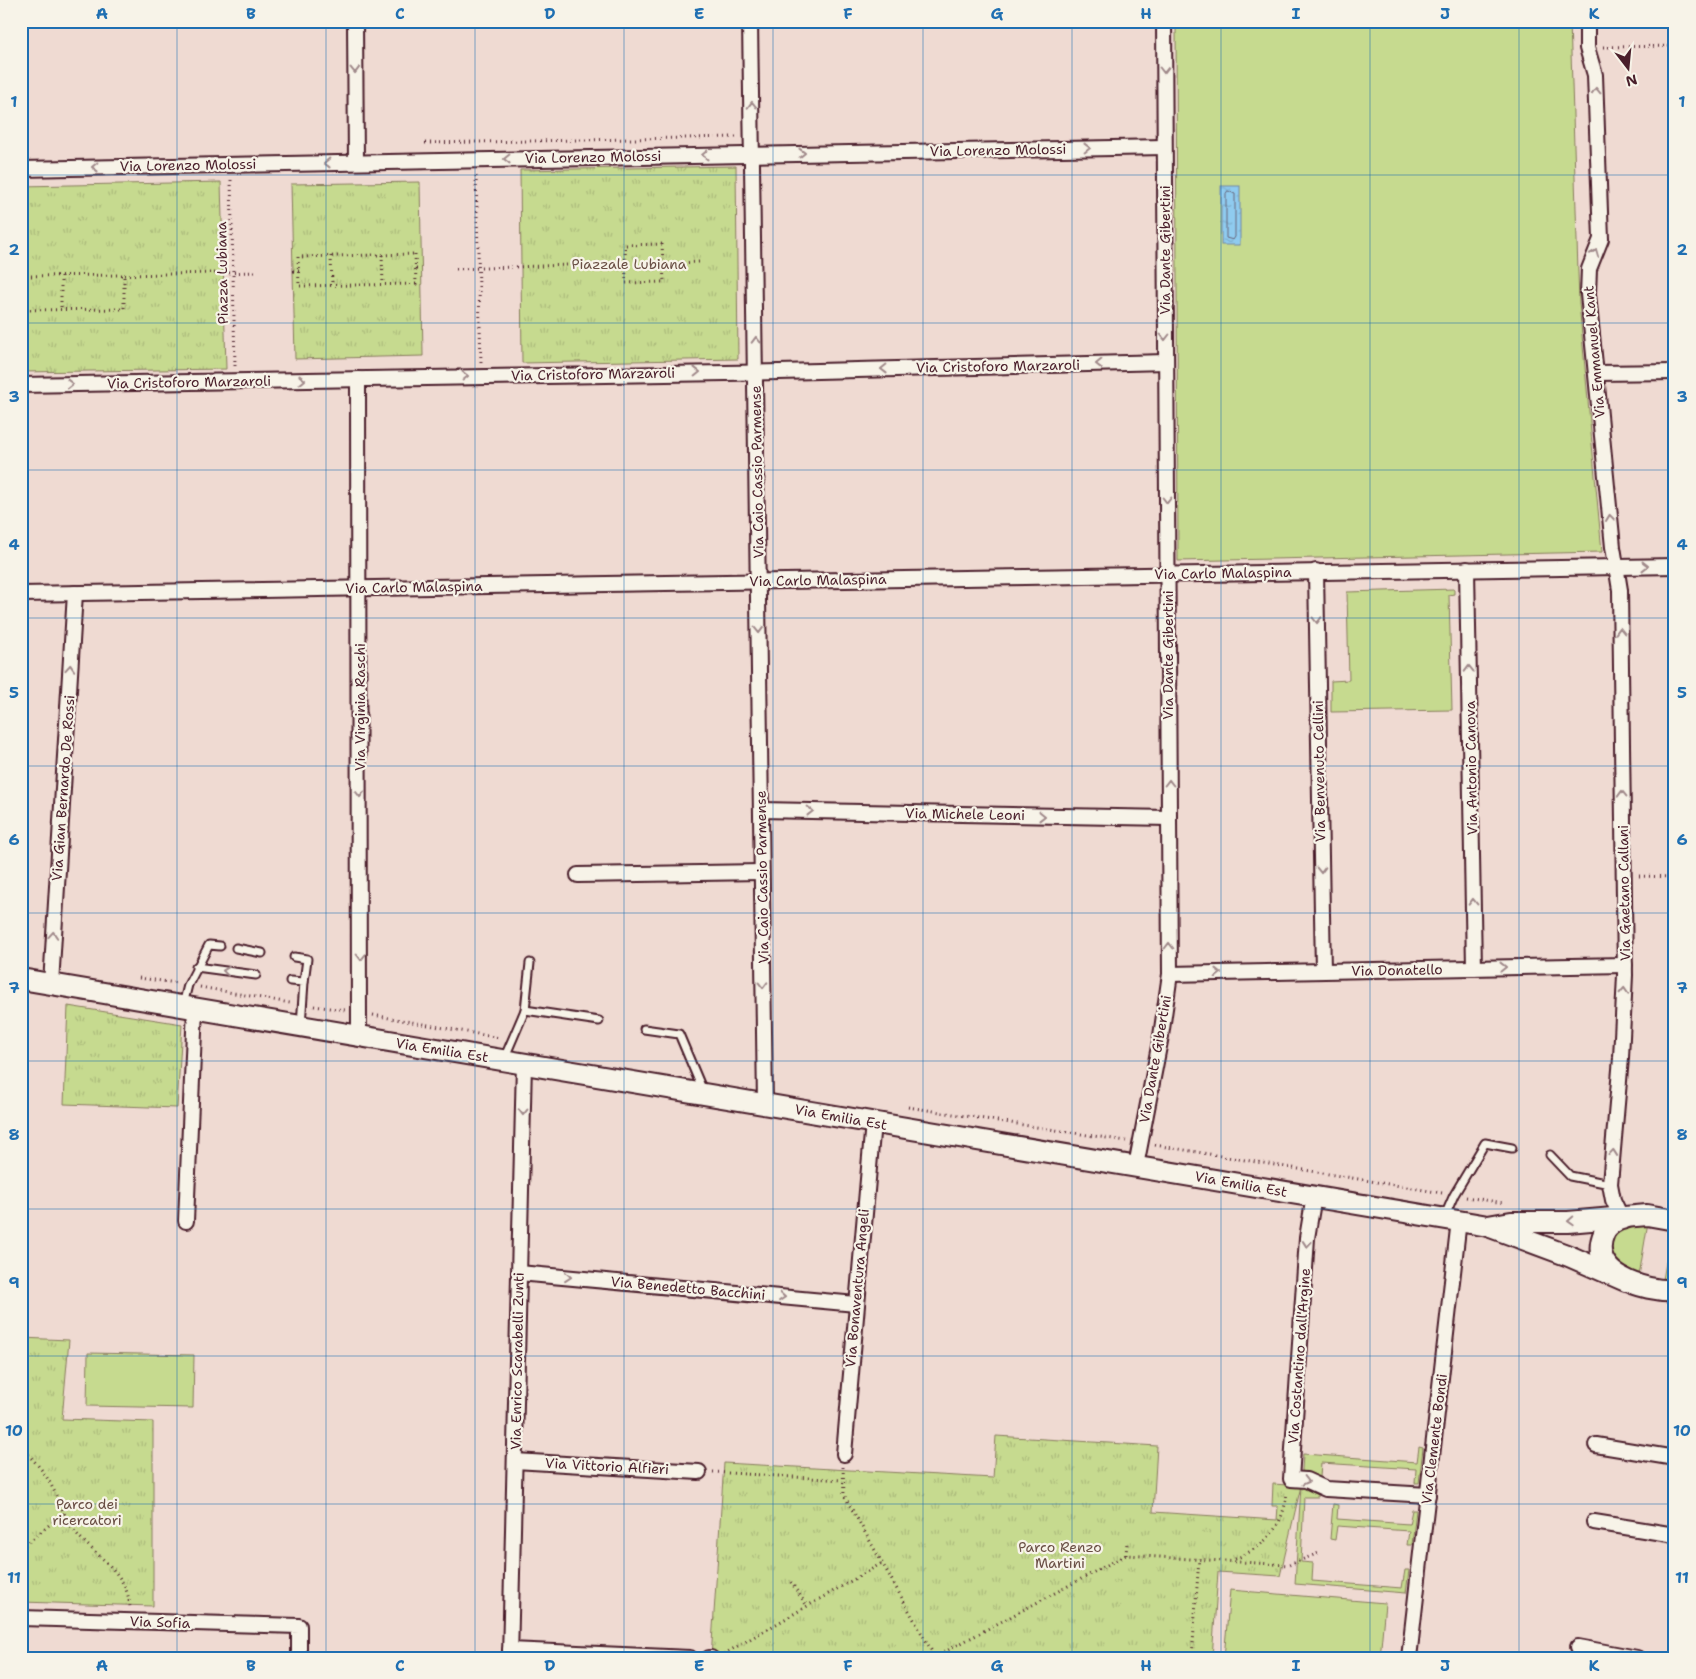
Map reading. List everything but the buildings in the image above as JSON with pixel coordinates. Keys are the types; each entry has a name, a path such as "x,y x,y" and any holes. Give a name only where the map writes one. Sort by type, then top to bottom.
{"main road":[{"name":"Via Emilia Est","path":"21,979 1452,1219 1488,1226 1569,1256 1626,1281 1654,1289 1675,1290"},
{"name":"Via Emilia Est","path":"1488,1226 1511,1222 1568,1222 1658,1216 1675,1220"},
{"name":"Via Emilia Est","path":"1626,1281 1605,1264 1601,1254 1600,1243 1606,1228 1617,1219 1629,1217"}],"street":[{"path":"355,21 356,162"},
{"name":"Via Caio Cassio Parmense","path":"750,21 764,1104"},
{"name":"Via Dante Gibertini","path":"1136,1166 1161,1036 1170,974 1164,21"},
{"name":"Via Emmanuel Kant","path":"1587,21 1587,48 1595,75 1601,240 1589,269 1588,281 1616,566"},
{"name":"Via Lorenzo Molossi","path":"21,169 1164,147"},
{"name":"Via Cristoforo Marzaroli","path":"21,385 756,372 1166,362"},
{"path":"1596,372 1675,372"},
{"name":"Via Virginia Raschi","path":"358,378 361,1013 359,1036"},
{"name":"Via Gaetano Callani","path":"1616,566 1620,590 1625,965 1621,1058 1610,1184 1613,1200 1629,1217"},
{"name":"Via Carlo Malaspina","path":"21,594 1675,566"},
{"name":"Via Antonio Canova","path":"1468,569 1474,968"},
{"name":"Via Benvenuto Cellini","path":"1316,571 1323,971"},
{"name":"Via Gian Bernardo De Rossi","path":"52,984 75,593"},
{"name":"Via Michele Leoni","path":"761,810 1169,818"},
{"path":"578,875 762,872"},
{"name":"Via Donatello","path":"1170,974 1625,965"},
{"path":"186,1221 189,1007"},
{"name":"Via Enrico Scarabelli Zunti","path":"510,1654 524,1063"},
{"name":"Via Bonaventura Angeli","path":"844,1454 873,1122"},
{"name":"Via Costantino dall'Argine","path":"1314,1196 1307,1238 1291,1479 1306,1480 1326,1489 1428,1495"},
{"name":"Via Clemente Bondi","path":"1409,1658 1428,1495 1452,1219"},
{"name":"Via Benedetto Bacchini","path":"520,1273 856,1304"},
{"path":"1596,1445 1675,1458"},
{"name":"Via Vittorio Alfieri","path":"515,1461 699,1472"},
{"path":"1594,1522 1675,1535"},
{"name":"Via Sofia","path":"21,1618 299,1626 299,1658"},
{"path":"1578,1647 1637,1658"},
{"path":"510,1654 690,1658"}],"lane":[{"path":"189,1007 188,984 196,967 208,945 220,946"},
{"path":"236,948 262,953"},
{"path":"294,957 307,959 301,1026"},
{"path":"503,1060 525,1010 530,963"},
{"path":"196,967 256,975"},
{"path":"290,981 304,982"},
{"path":"525,1010 599,1021"},
{"path":"644,1029 679,1034 704,1094"},
{"path":"1452,1219 1454,1195 1485,1143 1512,1148"},
{"path":"1550,1155 1570,1176 1610,1184"}],"path":[{"path":"1587,48 1675,46"},
{"name":"Piazza Lubiana","path":"231,165 235,381"},
{"path":"477,176 482,376"},
{"path":"662,244 664,282 626,283 626,264 625,245 662,244"},
{"path":"415,254 416,284 299,286 298,257 331,256 415,254"},
{"path":"382,255 383,284"},
{"path":"331,256 332,286"},
{"path":"663,264 699,262"},
{"path":"456,269 626,264"},
{"path":"416,269 422,269"},
{"path":"293,272 299,271"},
{"path":"21,276 258,272"},
{"path":"21,310 124,308 124,274"},
{"path":"61,276 61,310"},
{"path":"1624,876 1675,877"},
{"path":"135,977 188,984 512,1040"},
{"path":"906,1107 1140,1143 1510,1204"},
{"path":"21,1446 50,1482 72,1527 89,1548 103,1556 125,1587 129,1599 131,1622"},
{"path":"844,1454 842,1480 844,1495 884,1562 935,1657 1126,1554 1289,1565 1321,1552"},
{"path":"723,1473 842,1480"},
{"path":"1233,1560 1256,1548 1275,1528 1284,1514 1288,1485"},
{"path":"21,1548 64,1513"},
{"path":"1126,1554 1127,1542"},
{"path":"1192,1658 1199,1558"},
{"path":"710,1658 727,1653 884,1562"},
{"path":"791,1582 807,1606"}],"green space":[{"path":"1176,21 1570,21 1579,303 1602,552 1178,561"},
{"name":"Piazzale Lubiana","path":"736,166 738,359 522,363 520,170"},
{"path":"221,182 226,369 21,372 21,186"},
{"path":"420,182 423,356 295,359 291,184"},
{"path":"1454,589 1454,594 1449,595 1452,710 1331,712 1331,681 1349,680 1347,592"},
{"path":"68,1006 182,1024 177,1108 64,1104"},
{"path":"1648,1222 1639,1276 1618,1264 1608,1243 1619,1228"},
{"path":"1672,1227 1675,1228 1675,1279 1663,1280"},
{"name":"Parco dei ricercatori","path":"21,1338 69,1340 62,1419 153,1422 153,1606 21,1602"},
{"path":"88,1353 194,1355 193,1408 87,1406"},
{"name":"Parco Renzo Martini","path":"996,1436 1157,1446 1153,1512 1277,1520 1278,1506 1272,1506 1273,1484 1301,1486 1280,1576 1218,1572 1212,1658 711,1658 724,1463 993,1478"},
{"path":"1419,1447 1423,1448 1419,1483 1415,1483 1416,1469 1321,1463 1320,1477 1302,1471 1303,1454 1417,1462"},
{"path":"1301,1486 1318,1494 1318,1497 1304,1497 1301,1562 1313,1563 1312,1581 1402,1588 1405,1570 1409,1570 1406,1593 1295,1584"},
{"path":"1333,1504 1338,1505 1337,1519 1409,1524 1412,1510 1416,1510 1412,1545 1407,1545 1409,1531 1337,1526 1335,1540 1330,1539"},
{"path":"1230,1590 1385,1603 1380,1658 1224,1658"}],"water":[{"path":"1221,186 1240,186 1240,245 1221,245"}]}
